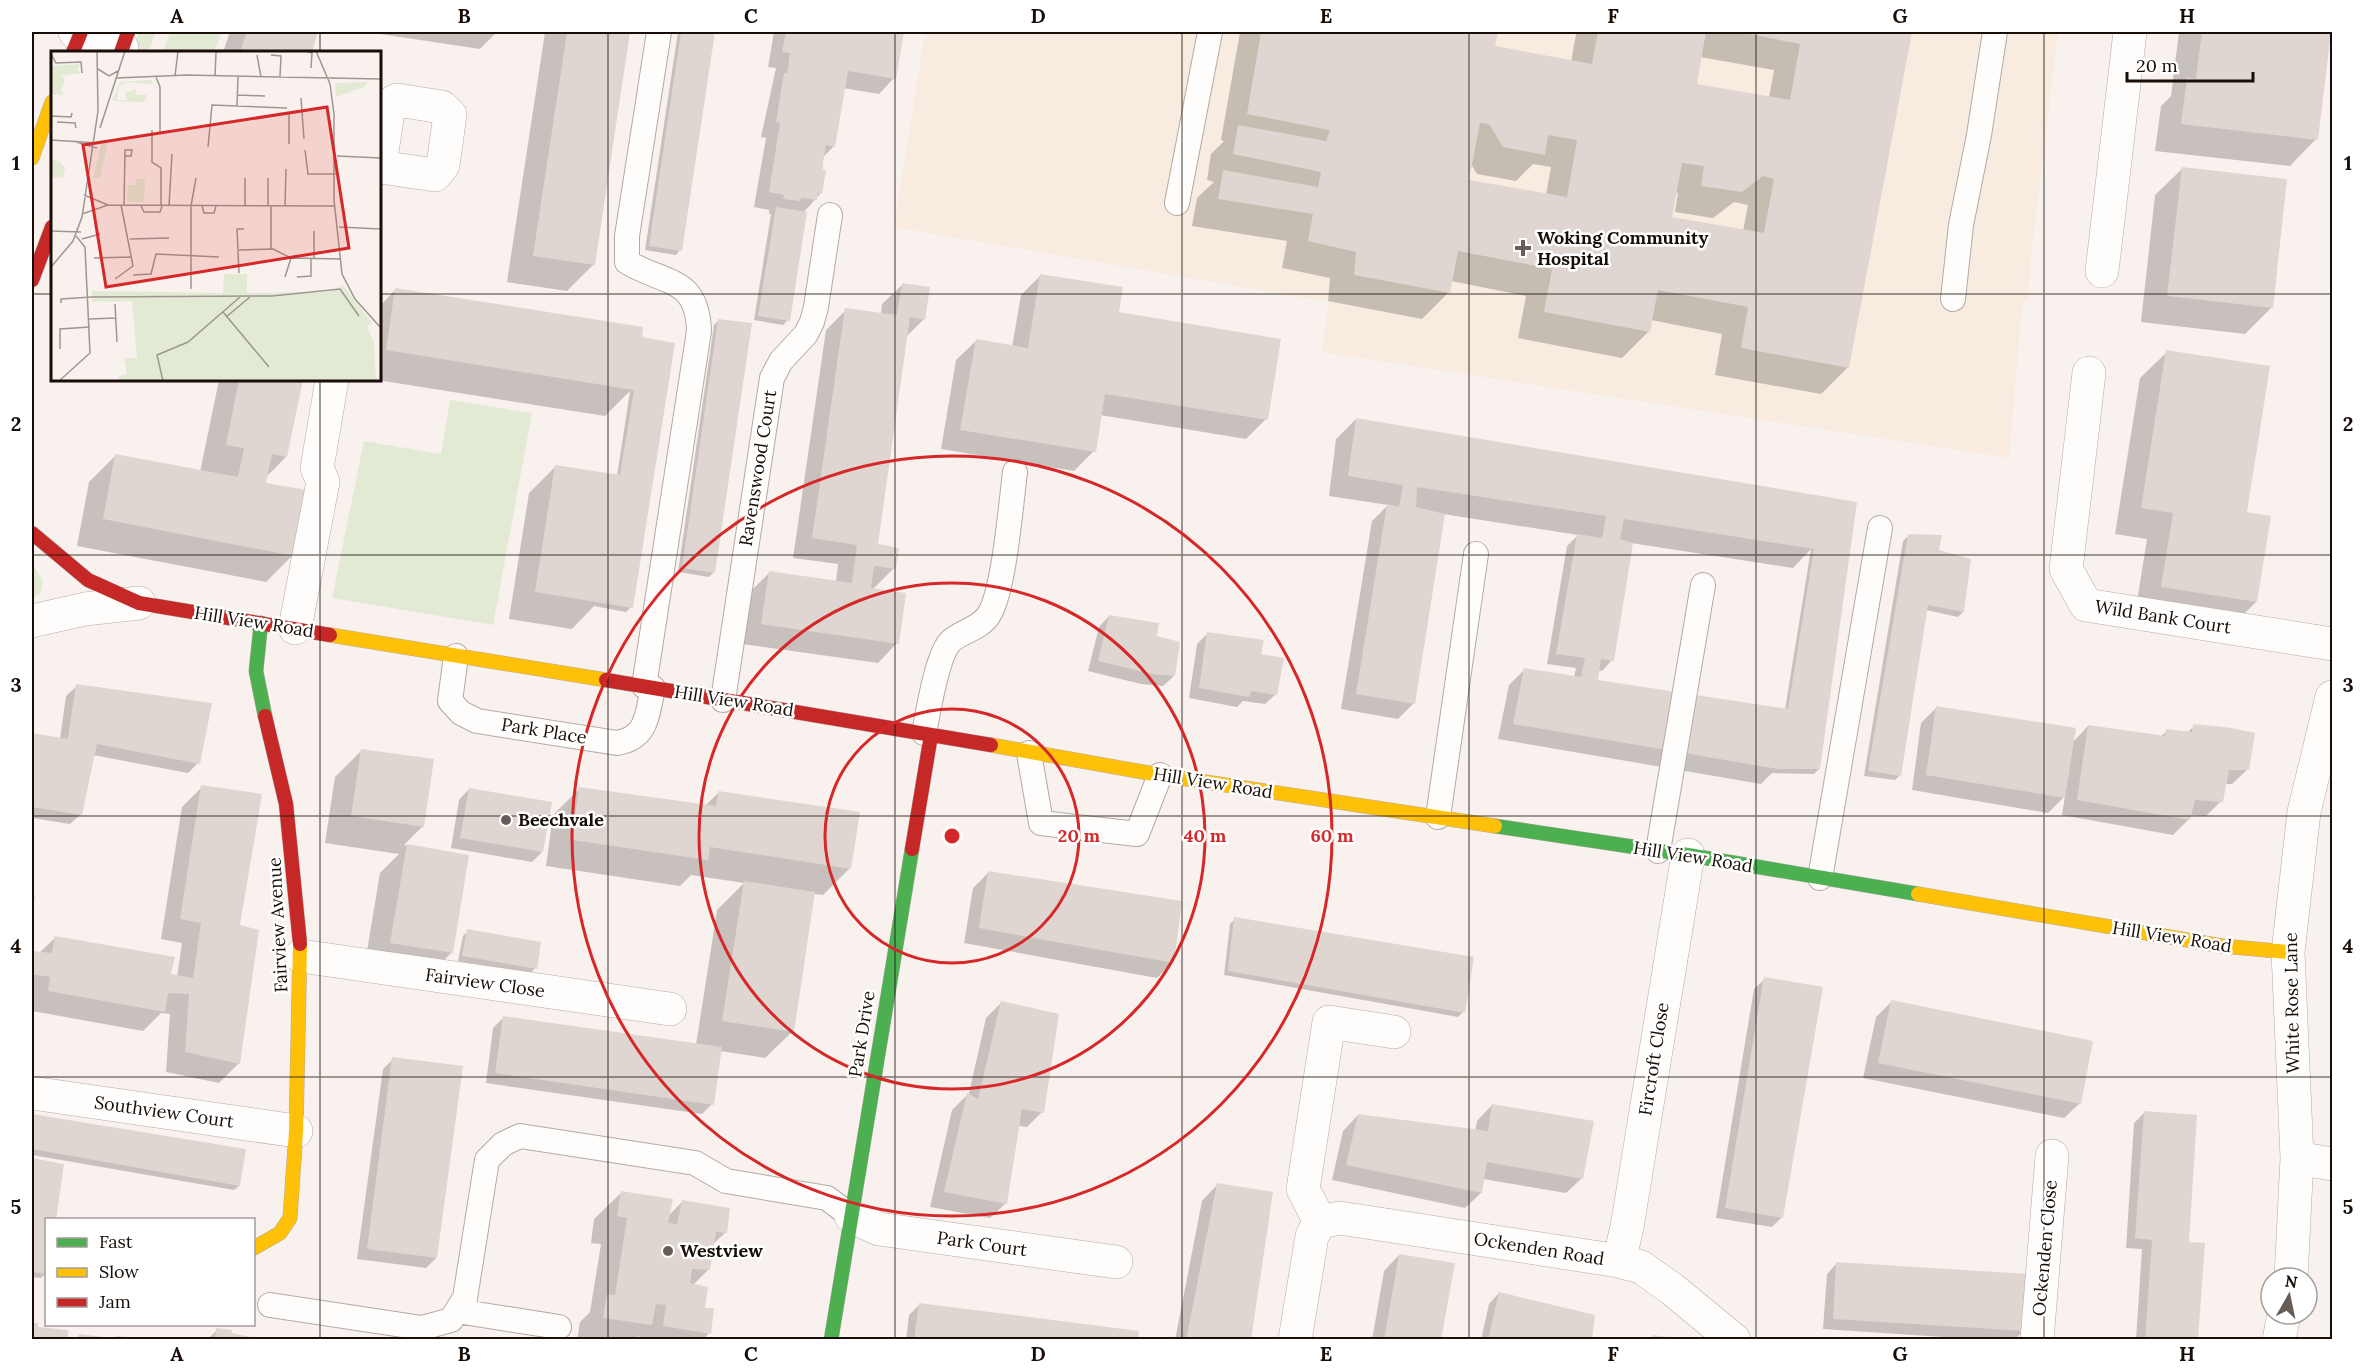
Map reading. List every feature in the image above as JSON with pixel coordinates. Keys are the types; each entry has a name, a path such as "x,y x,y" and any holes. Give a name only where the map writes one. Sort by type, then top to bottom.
{"street":[{"path":"2102,271 2130,32"},
{"path":"77,37 124,44"},
{"path":"32,158 51,105"},
{"path":"32,280 51,230"},
{"name":"Wild Bank Court","path":"2089,373 2066,569 2086,605 2332,644"},
{"path":"295,628 323,482 317,468 332,381"},
{"name":"Hill View Road","path":"32,533 88,580 139,603 723,699 1161,775 1673,853 2222,946 2288,952"},
{"name":"Hill View Road","path":"32,621 86,609 139,603"},
{"name":"Fairview Avenue","path":"255,1247 280,1233 290,1218 296,1131 301,956 286,804 270,743 256,671 261,623"},
{"name":"White Rose Lane","path":"2292,1266 2297,1158 2288,952 2304,812 2332,697"},
{"name":"Park Drive","path":"831,1340 927,734"},
{"name":"Fircroft Close","path":"1619,1262 1629,1215 1673,853"},
{"name":"Fairview Close","path":"301,956 670,1009"},
{"path":"1295,1340 1312,1236 1320,1222 1303,1189 1329,1022 1394,1032"},
{"name":"Southview Court","path":"32,1093 296,1131"},
{"name":"Ockenden Close","path":"2037,1340 2052,1156"},
{"path":"2297,1158 2332,1164"},
{"name":"Park Court","path":"851,1216 879,1229 1116,1262"},
{"name":"Ockenden Road","path":"1320,1222 1340,1218 1641,1267 1672,1289 1734,1340"}],"lane":[{"path":"648,687 699,331 695,300 686,290 627,262 627,236 659,32"},
{"path":"1177,202 1210,32"},
{"path":"1953,299 1961,225 1979,135 1995,32"},
{"name":"Ravenswood Court","path":"723,699 772,378 781,361 806,334 812,321 830,215"},
{"path":"927,734 938,669 949,643 981,624 989,615 993,605 999,585 1016,472"},
{"path":"1820,878 1880,528"},
{"path":"1438,817 1476,554"},
{"path":"1673,853 1703,585"},
{"name":"Park Place","path":"456,656 450,700 461,713 486,722 616,743 628,741 638,735 644,724 648,687"},
{"path":"1029,753 1041,823 1137,834 1161,775"},
{"path":"270,1305 422,1328 451,1320 465,1298 487,1160 503,1144 520,1136 695,1163 726,1181 827,1198 851,1216"},
{"path":"457,1311 559,1327"}],"shaded area":[{"name":"Woking Community Hospital","path":"925,32 2058,32 2031,256 2028,299 2022,305 2009,458 1322,352 1329,302 894,227"}],"green space":[{"path":"139,32 156,32 148,51 131,51"},
{"path":"170,32 222,32 214,51 163,51"},
{"path":"450,400 532,413 493,625 332,598 364,441 441,454"},
{"path":"32,563 43,581 41,592 32,600"}],"building":[{"path":"247,32 318,32 312,51 240,51"},
{"path":"567,32 630,32 595,265 533,256"},
{"path":"681,32 715,32 682,251 649,246"},
{"path":"786,32 904,32 896,79 848,71 835,147 826,145 822,169 826,170 822,194 818,193 817,200 783,199 784,195 769,192 780,123 776,122 784,73 787,74 790,53 782,52"},
{"name":"Woking Community Hospital","path":"1261,32 1498,32 1495,46 1592,64 1598,32 1706,32 1697,84 1790,100 1800,44 1739,32 1912,32 1849,368 1741,348 1748,307 1658,290 1650,332 1544,312 1552,269 1458,251 1450,293 1354,275 1356,252 1308,241 1313,214 1218,199 1223,170 1318,187 1321,172 1233,154 1238,125 1326,141 1330,130 1247,114","holes":["1480,123 1489,124 1503,147 1545,155 1548,135 1577,140 1567,197 1469,180","1682,163 1704,166 1701,186 1742,192 1763,176 1774,179 1764,233 1672,217"]},
{"path":"2202,32 2331,32 2318,140 2181,124 2187,78 2196,79"},
{"path":"2182,167 2287,179 2273,308 2167,296"},
{"path":"776,207 807,212 790,321 758,316"},
{"path":"1040,274 1123,287 1119,312 1281,339 1268,420 1105,394 1096,452 960,430 976,339 1028,348"},
{"path":"902,283 930,287 925,320 910,317 878,544 899,548 896,569 874,566 871,588 906,593 899,644 761,624 769,571 852,583 857,545 812,538 845,308 897,315"},
{"path":"395,288 643,327 642,337 675,343 633,608 535,592 555,465 620,475 634,390 386,350"},
{"path":"718,319 752,323 715,573 682,568"},
{"path":"2166,350 2270,366 2247,512 2271,516 2257,602 2161,587 2173,513 2141,508"},
{"path":"239,381 303,381 287,457 272,454 266,483 307,490 294,556 103,519 115,454 238,477 244,448 226,445"},
{"path":"1356,418 1857,502 1820,769 1778,769 1513,724 1524,668 1581,677 1585,658 1556,654 1577,534 1602,538 1606,516 1417,487 1416,507 1445,514 1415,704 1356,694 1387,504 1399,507 1403,485 1348,476","holes":["1624,519 1814,549 1788,709 1598,680 1601,659 1614,661 1633,543 1620,539"]},
{"path":"1908,534 1942,535 1939,550 1971,559 1964,612 1928,605 1901,776 1868,771"},
{"path":"1109,615 1159,623 1157,636 1180,642 1175,676 1152,674 1098,661"},
{"path":"1207,632 1264,640 1261,654 1284,658 1277,695 1251,691 1249,697 1199,688"},
{"path":"76,684 212,703 200,764 97,744 82,815 32,807 34,769 32,768 32,733 68,739"},
{"path":"1936,706 2076,728 2065,798 1926,775"},
{"path":"2193,724 2255,733 2249,770 2229,770 2223,802 2195,800 2190,820 2077,800 2088,725 2165,736 2166,729 2192,732"},
{"path":"361,749 434,759 424,827 351,816"},
{"path":"201,785 262,794 240,925 259,930 240,1064 185,1052 189,994 168,993 165,1012 48,991 50,977 32,974 32,951 52,953 55,936 175,957 171,974 193,978 201,923 180,919"},
{"path":"579,787 716,806 718,791 860,812 851,869 710,847 708,860 572,840"},
{"name":"Beechvale","path":"469,788 552,802 543,852 460,838"},
{"path":"407,844 469,855 453,953 390,943"},
{"path":"988,871 1182,901 1174,963 979,928"},
{"path":"744,881 815,892 794,1032 722,1021"},
{"path":"32,894 35,895 33,911 32,911"},
{"path":"1234,917 1474,957 1465,1013 1228,971"},
{"path":"467,929 541,942 537,969 462,956"},
{"path":"1764,977 1823,987 1783,1218 1725,1208"},
{"path":"1891,1000 2093,1041 2081,1104 1878,1063"},
{"path":"1001,1001 1059,1014 1044,1113 1022,1109 1007,1204 944,1192 967,1093 978,1099"},
{"path":"503,1016 722,1047 714,1105 495,1073"},
{"path":"392,1057 463,1066 437,1258 367,1249"},
{"path":"1492,1104 1594,1121 1583,1179 1487,1162 1482,1193 1346,1165 1358,1114 1488,1131"},
{"path":"2144,1111 2197,1115 2189,1242 2205,1243 2198,1340 2145,1340 2152,1240 2135,1238"},
{"path":"32,1114 246,1149 240,1186 32,1149"},
{"path":"32,1158 64,1164 56,1218 45,1218 45,1274 32,1272"},
{"path":"1217,1183 1273,1192 1251,1340 1186,1340"},
{"name":"Westview","path":"621,1191 673,1199 668,1223 677,1224 682,1200 730,1208 727,1233 716,1232 710,1270 692,1269 690,1283 708,1287 705,1308 714,1308 711,1334 663,1326 666,1305 656,1304 652,1325 603,1318 607,1294 615,1295 627,1218 617,1216"},
{"path":"1399,1254 1455,1263 1441,1340 1384,1340"},
{"path":"1836,1262 2028,1274 2025,1331 1833,1319"},
{"path":"1499,1292 1595,1315 1592,1340 1488,1340"},
{"path":"919,1303 1139,1331 1138,1340 914,1340"},
{"path":"32,1323 38,1323 38,1327 68,1330 68,1340 32,1340"},
{"path":"216,1328 232,1330 232,1333 264,1340 215,1340"},
{"path":"79,1334 112,1338 112,1340 77,1340"},
{"path":"1653,1335 1674,1338 1674,1340 1652,1340"},
{"path":"116,1336 136,1338 136,1340 114,1340"}],"traffic: fast":[{"path":"261,623 256,671 265,716"},
{"path":"1495,826 1688,855 1918,894"},
{"path":"831,1340 912,849"}],"traffic: slow":[{"path":"32,158 51,105"},
{"path":"330,635 606,680"},
{"path":"991,745 1160,775 1495,826"},
{"path":"1918,894 2222,946 2288,952"},
{"path":"255,1247 280,1233 290,1218 296,1131 300,944"}],"traffic: jam":[{"path":"73,51 81,32"},
{"path":"121,51 128,32"},
{"path":"32,280 51,230"},
{"path":"32,533 88,580 139,603 330,635"},
{"path":"606,680 991,745"},
{"path":"265,716 286,804 300,944"},
{"path":"912,849 931,735"}],"place":[{"name":"Woking Community Hospital","path":"1523,248"},
{"name":"Beechvale","path":"506,820"},
{"name":"Westview","path":"668,1251"}]}
